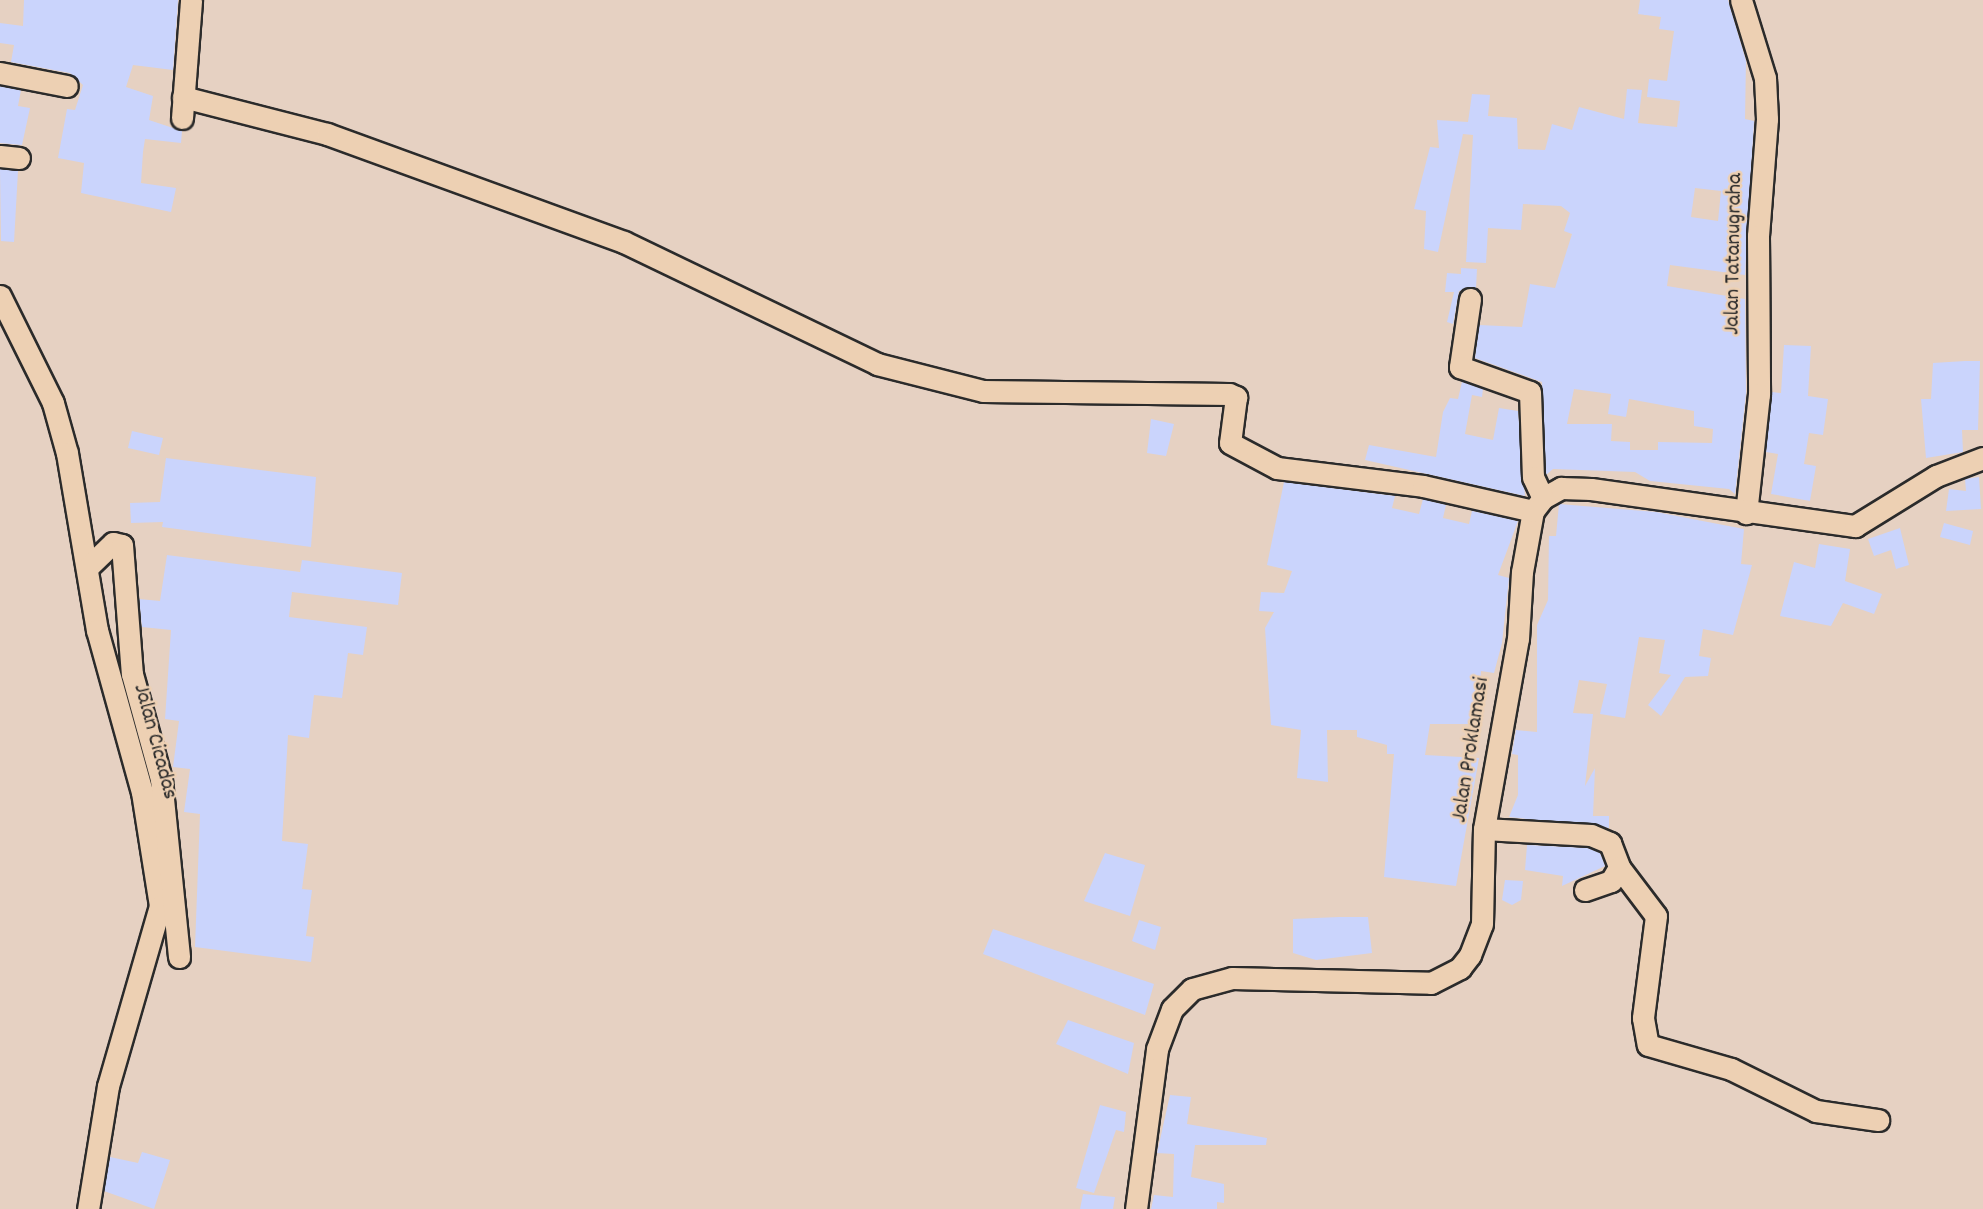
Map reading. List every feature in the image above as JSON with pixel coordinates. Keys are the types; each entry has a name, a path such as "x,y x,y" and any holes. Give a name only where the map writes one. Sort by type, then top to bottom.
{"street":[{"path":"191,0 183,107 253,111 435,171 448,181 645,250 877,364 975,389 1232,395 1230,443 1277,468 1423,486 1538,505 1562,488 1581,489 1855,526 1936,476 1983,458"},
{"name":"Jalan Tatanugraha","path":"1741,0 1765,78 1767,119 1758,236 1759,394 1746,513"},
{"path":"0,73 67,86"},
{"name":"Jalan Cicadas","path":"0,296 53,403 97,630 142,792 160,906 108,1086 88,1209"},
{"path":"1470,299 1460,367 1530,392 1532,477 1538,505"},
{"name":"Jalan Proklamasi","path":"1136,1209 1157,1049 1183,997 1208,981 1232,978 1442,980 1470,955 1482,923 1484,829 1538,505"},
{"path":"87,568 113,543 122,545 132,674 161,779 180,957"},
{"path":"1484,829 1591,835 1610,843 1619,867 1656,915 1643,1018 1648,1045 1731,1069 1816,1111 1878,1120"},
{"path":"1585,890 1611,881 1619,867"}],"building":[{"path":"24,0 178,0 173,70 133,65 126,87 153,96 149,120 182,131 181,143 145,139 143,152 141,183 176,188 171,212 81,193 84,163 58,158 67,109 75,110 83,85 70,73 11,62 14,45 0,43 0,23 23,26"},
{"path":"1640,0 1728,0 1746,61 1745,119 1754,121 1745,275 1670,265 1667,286 1745,299 1746,393 1735,494 1729,489 1650,481 1635,472 1553,469 1546,475 1542,382 1475,358 1479,325 1522,327 1530,284 1555,288 1572,234 1564,231 1570,213 1561,206 1523,204 1521,230 1488,228 1486,263 1466,262 1473,135 1463,134 1438,252 1424,249 1426,211 1414,209 1430,147 1439,148 1437,120 1468,122 1472,94 1490,95 1488,116 1517,118 1518,149 1545,150 1552,124 1572,130 1579,107 1624,119 1627,89 1642,90 1638,123 1677,127 1680,101 1647,97 1649,79 1667,81 1674,31 1659,29 1661,17 1638,14","holes":["1695,188 1721,191 1718,221 1691,217","1574,389 1611,394 1608,414 1626,417 1629,399 1694,411 1694,426 1713,429 1712,443 1658,442 1658,450 1630,450 1630,442 1611,441 1612,424 1567,424"]},
{"path":"0,86 21,90 18,106 30,108 22,145 0,143"},
{"path":"0,169 18,171 14,242 1,241"},
{"path":"1461,268 1477,269 1476,288 1459,291 1453,324 1447,322 1454,292 1445,292 1447,273 1461,274"},
{"path":"1784,345 1811,346 1808,396 1828,399 1823,435 1809,433 1804,464 1816,466 1810,501 1771,494 1778,454 1766,452 1772,392 1781,393"},
{"path":"1980,361 1978,430 1962,430 1963,452 1926,458 1921,399 1931,399 1933,363"},
{"path":"1462,382 1483,389 1482,397 1472,395 1465,434 1493,440 1499,408 1518,411 1525,496 1365,460 1369,445 1436,457 1443,412 1450,398 1458,399"},
{"path":"1151,419 1174,424 1166,456 1147,453"},
{"path":"132,431 163,438 159,455 128,448"},
{"path":"166,458 316,477 311,547 162,527 163,522 131,523 130,503 160,502"},
{"path":"1979,477 1981,509 1946,511 1949,489 1966,491 1965,479"},
{"path":"1284,482 1395,496 1392,508 1419,514 1423,499 1446,505 1443,518 1469,524 1472,511 1518,521 1498,575 1509,578 1502,643 1494,673 1481,671 1477,724 1430,724 1425,755 1479,758 1456,886 1384,877 1394,754 1387,754 1387,745 1357,737 1357,730 1327,730 1328,782 1297,778 1301,730 1271,725 1265,628 1274,612 1259,611 1261,592 1284,593 1292,571 1267,565"},
{"path":"1559,504 1656,512 1744,529 1741,564 1752,565 1733,635 1703,629 1699,656 1711,658 1708,676 1685,677 1661,716 1648,705 1671,675 1659,673 1665,640 1639,637 1625,718 1600,714 1607,684 1579,680 1573,713 1593,714 1585,786 1595,768 1593,816 1609,816 1609,828 1509,817 1518,795 1518,755 1512,754 1516,730 1537,732 1537,625 1548,600 1549,536 1556,536"},
{"path":"1944,523 1973,531 1970,545 1940,537"},
{"path":"1900,528 1909,565 1896,569 1891,550 1874,556 1868,539"},
{"path":"1819,544 1850,549 1845,581 1882,594 1874,614 1843,603 1831,626 1780,616 1794,562 1815,568"},
{"path":"167,555 300,572 302,560 402,573 398,605 292,592 289,617 367,627 363,655 348,653 342,698 314,695 309,738 288,735 282,841 308,844 302,889 312,890 306,936 314,937 311,962 195,947 200,814 184,812 190,769 173,767 179,721 165,719 171,630 142,627 139,599 160,601"},
{"path":"1527,845 1588,848 1600,853 1605,866 1562,886 1563,876 1525,870"},
{"path":"1105,853 1145,865 1130,916 1084,901"},
{"path":"1505,880 1523,881 1521,900 1512,905 1502,900"},
{"path":"1368,917 1372,953 1316,960 1293,953 1293,919"},
{"path":"1139,920 1161,927 1155,950 1132,941"},
{"path":"993,929 1154,984 1145,1015 983,954"},
{"path":"1068,1020 1134,1043 1128,1074 1056,1044"},
{"path":"1170,1095 1191,1097 1187,1124 1267,1138 1266,1145 1195,1145 1191,1177 1224,1184 1224,1203 1217,1202 1217,1209 1151,1209 1154,1195 1173,1197 1174,1154 1157,1153"},
{"path":"1100,1105 1126,1112 1124,1132 1116,1130 1094,1193 1076,1188"},
{"path":"142,1152 170,1160 154,1209 104,1191 110,1157 138,1163"},
{"path":"1083,1194 1115,1197 1113,1209 1080,1209"}]}
